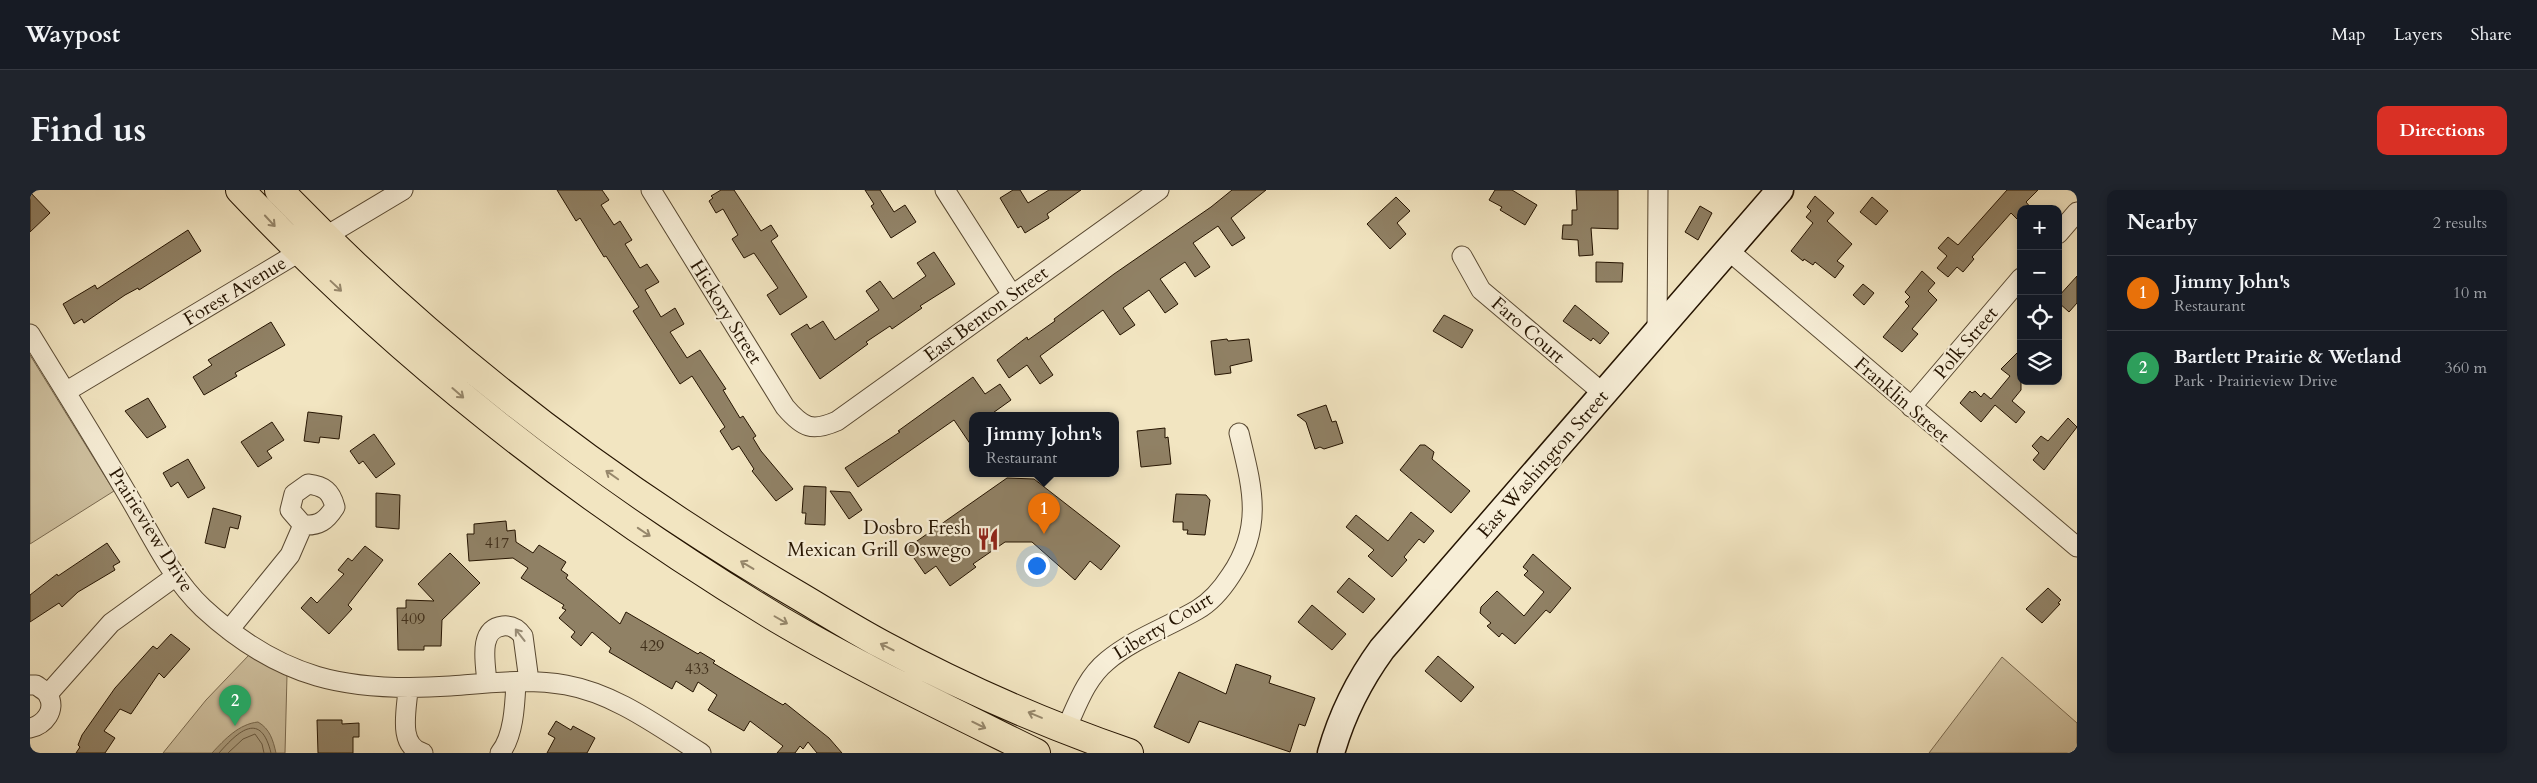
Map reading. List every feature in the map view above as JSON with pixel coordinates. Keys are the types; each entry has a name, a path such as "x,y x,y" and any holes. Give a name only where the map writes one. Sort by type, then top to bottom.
{"main road":[{"path":"240,190 300,253 385,331 467,402 522,445 640,530 779,619 918,695 1036,753"},
{"path":"279,190 358,271 439,343 545,428 708,542 883,645 971,688 1066,729 1129,753"}],"street":[{"name":"Forest Avenue","path":"67,391 326,238 403,190"},
{"name":"Hickory Street","path":"651,190 785,407 797,421 810,427"},
{"path":"946,190 1012,295"},
{"path":"1656,333 1658,190"},
{"name":"East Washington Street","path":"1331,753 1336,735 1360,679 1382,650 1780,190"},
{"name":"East Benton Street","path":"810,427 822,428 837,421 1152,192"},
{"path":"2062,229 2077,212"},
{"name":"Franklin Street","path":"1729,251 2077,547"},
{"name":"Faro Court","path":"1462,256 1481,290 1604,394"},
{"name":"Polk Street","path":"1911,407 2017,283"},
{"name":"Prairieview Drive","path":"30,334 67,391 176,576 202,606 229,630 273,659 311,675 375,688 408,689 523,682 568,686 614,702 701,753"},
{"name":"Liberty Court","path":"1066,729 1088,681 1106,661 1198,609 1222,589 1244,555 1253,522 1249,475 1239,433"},
{"path":"229,630 290,555 303,525"},
{"path":"48,694 112,623 176,576"},
{"path":"487,683 486,640 492,631 504,626 512,627 523,636 523,682 515,700 508,738 500,753"},
{"path":"30,685 36,685 48,694 52,707 46,719 37,726 30,728"},
{"path":"408,689 406,738 414,749 423,753"}],"shaded area":[{"path":"30,355 114,491 30,544"},
{"path":"249,655 287,675 285,753 163,753 206,700"},
{"path":"2002,657 2077,723 2077,753 1929,753"}],"water":[{"path":"258,722 268,731 276,753 212,753 239,729"}],"building":[{"path":"557,190 602,190 609,200 601,205 614,225 620,221 632,240 625,244 640,268 647,264 659,282 645,290 661,317 675,308 684,324 670,332 687,358 700,350 726,389 723,390 740,418 743,416 756,436 753,438 761,451 793,489 776,501 752,471 754,469 739,446 732,450 720,431 725,427 692,376 680,384 633,311 639,307 606,256 604,257 580,218 576,221"},
{"path":"721,190 734,190 761,231 771,225 778,236 771,241 807,297 780,315 767,295 778,288 754,253 744,258 732,239 738,235 723,209 716,213 709,201 713,198 711,196"},
{"path":"865,190 880,190 894,212 905,205 916,222 891,238 871,206 874,204"},
{"path":"1013,190 1020,190 1028,203 1049,190 1081,190 1047,214 1049,218 1025,233 1021,226 1018,228 1000,198"},
{"path":"1232,190 1266,190 1231,218 1245,238 1232,246 1218,226 1193,243 1210,267 1195,277 1185,262 1160,279 1178,304 1165,313 1149,290 1123,308 1135,325 1120,335 1103,310 1040,356 1053,375 1040,384 1027,365 1009,378 997,360 1027,337 1028,340 1055,321 1054,319 1114,274 1211,207"},
{"path":"1495,190 1512,190 1537,205 1525,225 1500,210 1502,207 1489,200"},
{"path":"1576,190 1618,190 1618,229 1591,228 1593,255 1579,256 1578,240 1562,239 1563,225 1572,225 1572,210 1577,210"},
{"path":"2007,190 2038,190 2026,202 2029,205 2017,205 2017,219 2011,213 1972,257 1974,259 1963,272 1957,267 1948,277 1937,268 1947,256 1938,248 1948,237 1958,245"},
{"path":"30,192 50,213 30,232"},
{"path":"1815,196 1834,213 1827,221 1852,244 1837,261 1844,266 1835,278 1815,262 1813,265 1804,259 1803,261 1791,251 1813,223 1806,217 1811,211 1807,207"},
{"path":"1396,197 1410,211 1397,223 1406,234 1390,249 1367,224"},
{"path":"1872,197 1888,211 1876,225 1860,212"},
{"path":"1700,206 1712,213 1698,240 1685,232"},
{"path":"188,230 201,251 139,290 138,288 125,295 84,323 82,319 74,324 63,304 95,285 97,289"},
{"path":"934,252 955,284 920,306 922,308 892,329 890,326 866,342 868,344 820,379 791,334 807,324 810,329 823,321 835,340 879,310 866,291 880,281 893,299 926,276 917,263"},
{"path":"1596,262 1623,263 1622,282 1596,282"},
{"path":"1922,271 1935,283 1928,291 1937,300 1912,329 1918,334 1902,352 1883,337 1909,306 1905,302 1910,297 1905,292"},
{"path":"2077,276 2077,303 2069,312 2062,306 2062,293"},
{"path":"1863,284 1874,293 1864,305 1853,295"},
{"path":"1575,305 1609,333 1600,344 1593,338 1591,341 1563,321"},
{"path":"1444,315 1473,330 1462,348 1433,331"},
{"path":"271,322 285,345 235,373 237,376 204,395 193,377 212,365 208,360"},
{"path":"1227,339 1228,341 1249,339 1252,361 1230,366 1231,373 1215,375 1211,341"},
{"path":"2017,353 2017,385 2021,385 2021,390 2012,401 2025,412 2016,423 1995,405 1981,422 1960,403 1970,391 1972,393 1975,391 1981,397 1984,393 1991,399 2010,376 2001,369"},
{"path":"973,377 985,394 1000,384 1011,400 994,412 969,412 969,442 954,420 858,487 845,468 900,432 898,431"},
{"path":"148,398 166,427 147,438 125,411"},
{"path":"1326,405 1332,422 1336,421 1343,443 1324,449 1320,447 1315,449 1306,422 1297,415"},
{"path":"308,412 342,416 339,439 320,437 319,443 304,441"},
{"path":"2068,418 2077,427 2044,470 2033,460 2039,453 2032,446 2041,436 2048,441"},
{"path":"272,422 284,440 267,451 272,458 258,467 241,442"},
{"path":"1165,428 1165,438 1168,437 1171,464 1141,467 1137,431"},
{"path":"374,434 395,464 376,478 363,461 359,464 350,451"},
{"path":"1420,445 1425,445 1434,452 1432,459 1470,491 1451,513 1400,470"},
{"path":"188,459 205,488 188,498 178,482 171,487 163,473"},
{"path":"1007,478 1034,479 1120,546 1101,570 1090,561 1075,580 1032,542 1005,542 973,564 976,567 950,586 936,566 925,574 907,548"},
{"path":"804,486 826,487 825,525 805,524 806,513 802,513"},
{"path":"830,491 850,492 862,510 849,519"},
{"path":"376,493 400,495 399,529 376,527"},
{"path":"1176,494 1206,495 1210,500 1205,535 1187,534 1188,530 1183,530 1183,522 1173,522"},
{"path":"213,508 241,516 238,529 230,527 225,548 205,543"},
{"path":"1411,512 1434,531 1424,543 1419,539 1404,557 1407,560 1392,577 1368,556 1374,550 1346,527 1356,515 1388,541"},
{"path":"506,521 507,531 515,530 516,542 533,553 539,545 566,562 561,570 568,575 566,578 620,624 626,612 698,654 700,652 715,661 713,663 783,705 785,703 829,738 842,753 817,753 808,742 803,749 800,746 795,753 777,753 783,746 750,721 744,731 708,710 717,695 698,682 693,692 676,681 672,689 609,652 611,648 592,632 581,646 571,637 575,632 559,618 566,610 562,608 564,605 521,578 528,568 513,558 469,561 467,534 474,534 474,524"},
{"path":"107,543 120,562 113,566 115,570 78,592 62,607 59,603 30,622 30,595 57,574 58,576"},
{"path":"365,546 383,560 348,605 352,609 329,634 301,608 311,597 317,603 344,574 338,570 348,558 352,561"},
{"path":"450,553 480,583 442,620 441,646 424,646 424,650 398,650 397,608 406,608 406,600 434,601 418,584"},
{"path":"1533,554 1571,588 1550,613 1546,610 1515,644 1502,633 1499,637 1487,626 1491,623 1480,613 1481,607 1497,591 1524,616 1544,592 1524,575 1528,571 1523,567"},
{"path":"1349,578 1375,599 1363,613 1337,592"},
{"path":"2048,588 2061,600 2058,603 2060,604 2042,623 2026,609"},
{"path":"1312,605 1346,634 1332,650 1298,622"},
{"path":"171,634 190,649 164,678 159,673 131,714 120,709 104,731 115,738 105,753 76,753 80,747 78,745 82,735 115,688 153,646 157,649"},
{"path":"1438,656 1474,687 1461,702 1425,671"},
{"path":"1236,664 1271,676 1269,683 1315,698 1305,726 1299,724 1290,752 1199,721 1189,743 1154,727 1179,672 1226,694"},
{"path":"317,720 342,720 342,724 359,723 359,737 353,737 353,753 318,753"},
{"path":"556,721 571,730 573,726 595,738 587,753 547,753 555,738 548,734"}],"place":[{"name":"Jimmy John's","path":"1044,534"},
{"name":"Dosbro Fresh Mexican Grill Oswego","path":"988,539"},
{"name":"Bartlett Prairie & Wetland","path":"235,726"}]}
